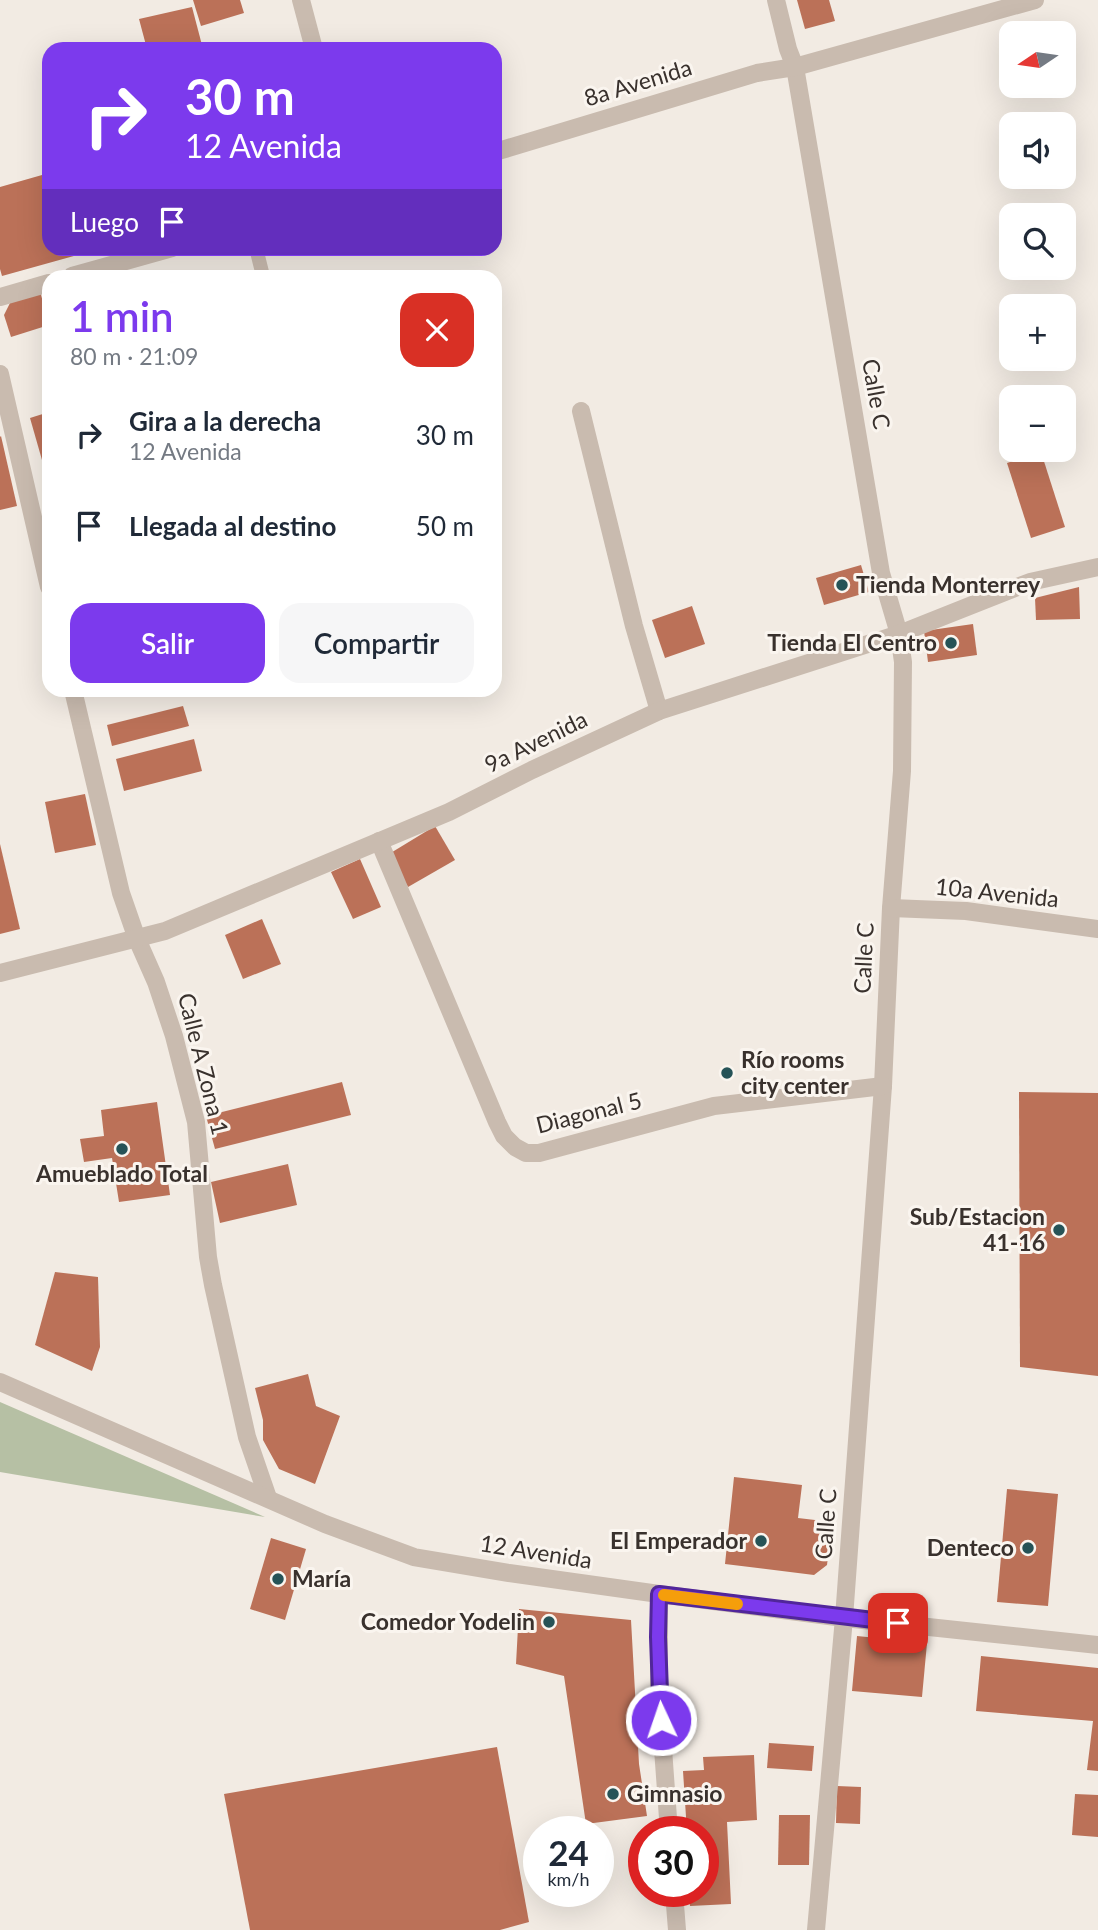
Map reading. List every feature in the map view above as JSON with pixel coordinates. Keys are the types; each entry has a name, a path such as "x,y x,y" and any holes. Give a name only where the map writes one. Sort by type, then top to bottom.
{"street":[{"path":"301,0 312,42"},
{"name":"Calle C","path":"776,0 795,66 881,573 899,634 903,662 902,771 891,908 883,1086 844,1618 816,1930"},
{"name":"8a Avenida","path":"502,150 757,73 795,66 1035,0"},
{"path":"93,270 143,256"},
{"path":"0,297 42,285"},
{"path":"0,374 42,557"},
{"path":"581,411 634,626 659,711"},
{"name":"9a Avenida","path":"0,973 137,939 213,912 449,812 532,769 659,711 899,634 1030,582 1098,567"},
{"name":"Calle A Zona 1","path":"74,697 108,843 137,939 156,982 174,1035 196,1122 213,1285 247,1437 268,1498"},
{"name":"Diagonal 5","path":"380,841 497,1122 504,1136 526,1153 556,1150 714,1106 883,1086"},
{"name":"10a Avenida","path":"891,908 966,911 1098,929"},
{"name":"12 Avenida","path":"0,1382 325,1524 414,1557 509,1573 844,1618 1098,1645"},
{"path":"659,1594 659,1693 668,1816"},
{"path":"675,1907 677,1930"}],"green space":[{"path":"0,1402 265,1517 0,1472"}],"building":[{"path":"193,0 240,0 244,13 201,26"},
{"path":"797,0 829,0 835,21 805,29"},
{"path":"192,7 201,42 145,42 139,19"},
{"path":"42,175 42,256 74,256 2,276 0,187"},
{"path":"40,291 42,327 11,337 4,315 12,299"},
{"path":"42,414 42,460 30,418"},
{"path":"0,437 17,506 0,510"},
{"path":"1044,462 1065,527 1031,538 1007,463"},
{"name":"Tienda Monterrey","path":"861,565 869,592 824,605 816,578"},
{"path":"1079,587 1080,619 1036,620 1035,598"},
{"path":"692,606 705,644 665,658 652,620"},
{"name":"Tienda El Centro","path":"973,624 977,655 928,662 924,631"},
{"path":"183,706 189,726 112,746 107,725"},
{"path":"194,739 202,771 124,791 116,759"},
{"path":"85,794 96,845 55,853 45,802"},
{"path":"435,826 455,860 408,887 389,854"},
{"path":"0,844 20,929 0,934"},
{"path":"360,859 381,907 353,919 331,872"},
{"path":"262,919 281,964 243,979 225,935"},
{"path":"342,1082 351,1115 215,1149 206,1116"},
{"name":"Sub/Estacion 41-16","path":"1019,1092 1098,1093 1098,1376 1020,1367"},
{"name":"Amueblado Total","path":"157,1102 170,1195 119,1202 112,1158 84,1162 80,1139 104,1136 101,1110"},
{"path":"288,1164 297,1205 220,1223 211,1182"},
{"path":"55,1272 98,1277 100,1347 92,1371 35,1345"},
{"path":"308,1374 316,1406 340,1416 315,1484 279,1469 263,1440 263,1420 255,1388"},
{"name":"El Emperador","path":"734,1477 802,1485 798,1518 832,1522 827,1565 814,1575 725,1564"},
{"name":"Denteco","path":"1007,1489 1058,1494 1048,1606 997,1602"},
{"name":"María","path":"271,1538 306,1549 285,1620 250,1609"},
{"path":"519,1609 631,1620 639,1764 647,1816 628,1816 628,1818 614,1820 614,1816 585,1816 564,1676 516,1664"},
{"path":"857,1636 927,1643 922,1697 852,1691"},
{"path":"981,1656 1098,1668 1098,1771 1087,1770 1093,1721 976,1711"},
{"path":"769,1743 814,1746 812,1771 767,1768"},
{"path":"497,1747 523,1889 523,1907 526,1907 529,1922 500,1930 250,1930 224,1794"},
{"path":"754,1755 757,1820 727,1822 731,1904 719,1905 719,1816 686,1816 683,1771 704,1770 703,1757"},
{"path":"837,1786 861,1787 860,1824 836,1823"},
{"path":"1075,1794 1098,1795 1098,1837 1072,1835"},
{"path":"779,1815 810,1815 809,1865 778,1865"}],"slow traffic":[{"path":"664,1595 737,1604"}],"place":[{"name":"Tienda Monterrey","path":"842,585"},
{"name":"Tienda El Centro","path":"951,643"},
{"name":"Río rooms city center","path":"727,1073"},
{"name":"Amueblado Total","path":"122,1149"},
{"name":"Sub/Estacion 41-16","path":"1059,1230"},
{"name":"El Emperador","path":"761,1541"},
{"name":"Denteco","path":"1028,1548"},
{"name":"María","path":"278,1579"},
{"name":"Comedor Yodelin","path":"549,1622"},
{"name":"Gimnasio","path":"613,1794"}],"route":[{"path":"661,1720 659,1594 898,1623"}]}
